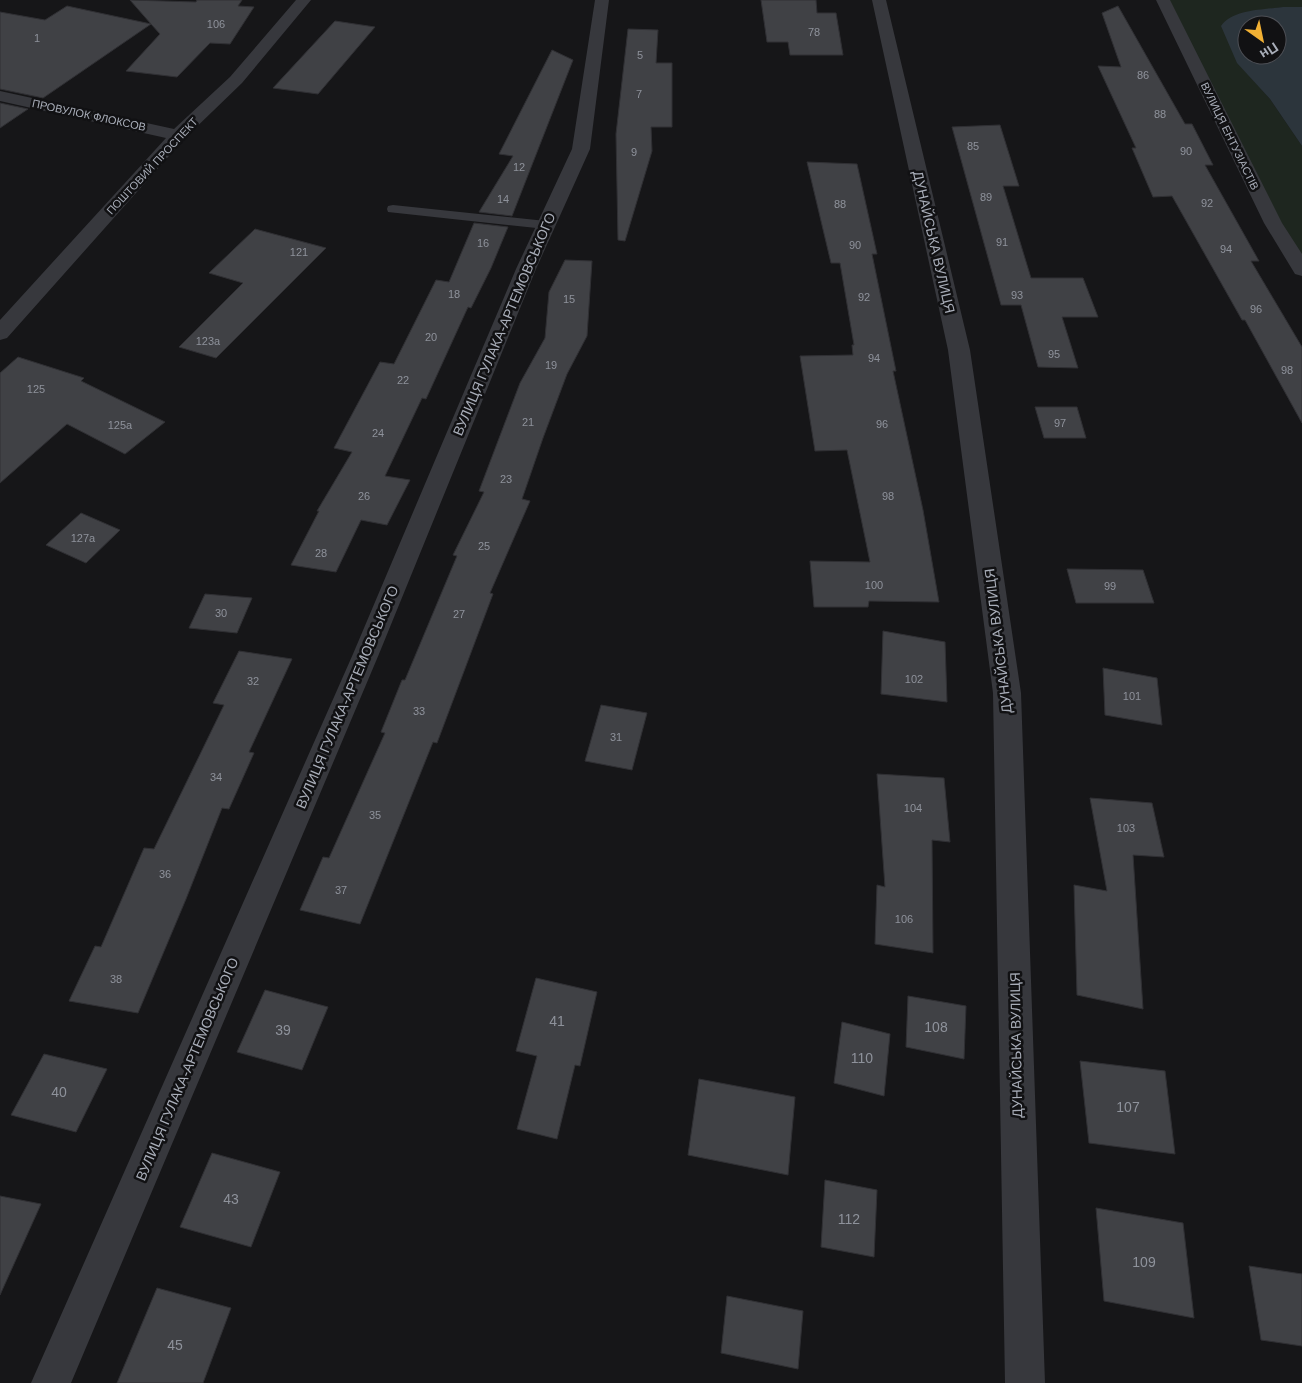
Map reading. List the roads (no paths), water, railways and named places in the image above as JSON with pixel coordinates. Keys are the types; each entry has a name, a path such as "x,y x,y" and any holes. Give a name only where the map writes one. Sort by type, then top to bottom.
{"street":[{"name":"ПОШТОВИЙ ПРОСПЕКТ","path":"0,333 178,134 236,80 304,0"},
{"name":"ВУЛИЦЯ ГУЛАКА-АРТЕМОВСЬКОГО","path":"51,1383 362,664 526,269 581,149 598,45 602,0"},
{"name":"ДУНАЙСЬКА ВУЛИЦЯ","path":"879,0 959,350 1007,693 1025,1383"},
{"name":"ВУЛИЦЯ ЕНТУЗІАСТІВ","path":"1163,0 1273,223 1302,270"},
{"name":"ПРОВУЛОК ФЛОКСОВ","path":"0,96 178,134"}],"lane":[{"path":"394,208 546,225"}]}
